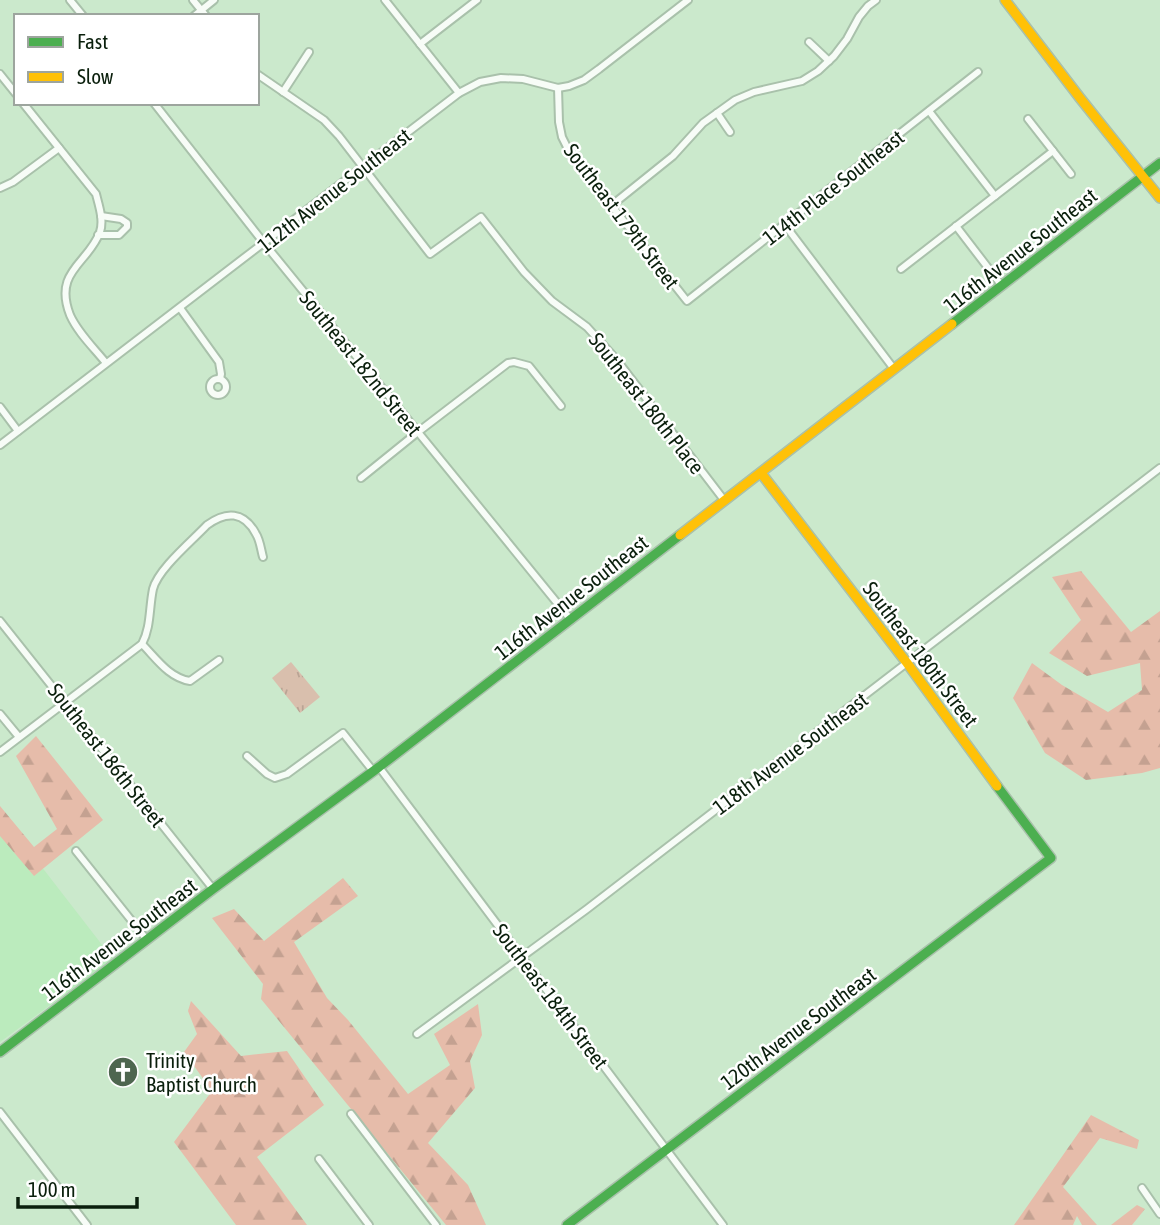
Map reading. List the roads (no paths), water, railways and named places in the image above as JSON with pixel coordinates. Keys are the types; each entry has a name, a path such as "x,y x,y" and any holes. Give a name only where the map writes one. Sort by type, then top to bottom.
{"street":[{"path":"70,0 81,14"},
{"path":"193,0 204,13 214,0"},
{"path":"385,0 459,93"},
{"path":"420,44 477,0"},
{"path":"558,88 584,80 688,0"},
{"path":"612,205 673,156 703,124 735,100 754,92 802,81 818,71 830,61 859,17 876,0"},
{"path":"1005,0 1160,198"},
{"path":"809,42 830,61"},
{"path":"283,92 309,51"},
{"name":"114th Place Southeast","path":"687,301 978,72"},
{"path":"0,74 14,92"},
{"path":"259,75 324,120 363,167"},
{"name":"112th Avenue Southeast","path":"0,445 459,93 480,82 501,78 523,79 558,88"},
{"name":"Southeast 179th Street","path":"558,88 559,122 562,137 570,153 687,301"},
{"path":"25,105 96,194 101,230 93,245 72,270 66,282 66,296 70,314 77,327 106,363"},
{"name":"Southeast 182nd Street","path":"156,105 264,243 571,620"},
{"path":"929,111 995,196"},
{"path":"717,113 730,132"},
{"path":"1028,119 1070,174"},
{"path":"0,188 13,182 59,148"},
{"path":"901,269 1053,151"},
{"name":"116th Avenue Southeast","path":"0,1052 571,620 1160,163"},
{"name":"Southeast 180th Place","path":"363,167 430,254 481,217 524,272 552,302 587,327 616,359 724,500"},
{"path":"98,235 119,234 127,227 125,220 101,216"},
{"path":"785,225 894,369"},
{"path":"956,226 1002,286"},
{"path":"180,308 219,362 219,379"},
{"path":"362,478 508,363 529,366 561,407"},
{"path":"0,407 18,431"},
{"name":"118th Avenue Southeast","path":"417,1034 587,909 1160,468"},
{"name":"Southeast 180th Street","path":"761,473 907,663 1051,858"},
{"path":"0,752 142,644 147,635 154,587 160,574 215,519 237,515 243,519 257,535 262,557"},
{"name":"Southeast 186th Street","path":"0,621 213,889"},
{"path":"142,644 180,679 190,681 219,660"},
{"path":"0,714 19,737"},
{"name":"Southeast 184th Street","path":"247,756 275,778 287,774 343,733 376,769 522,957 723,1225"},
{"path":"76,851 147,940"},
{"name":"120th Avenue Southeast","path":"567,1225 1051,858"},
{"path":"0,1112 86,1225"},
{"path":"351,1114 436,1225"},
{"path":"319,1159 369,1225"},
{"path":"1142,1188 1160,1214"}],"place":[{"name":"Trinity Baptist Church","path":"123,1072"}]}
